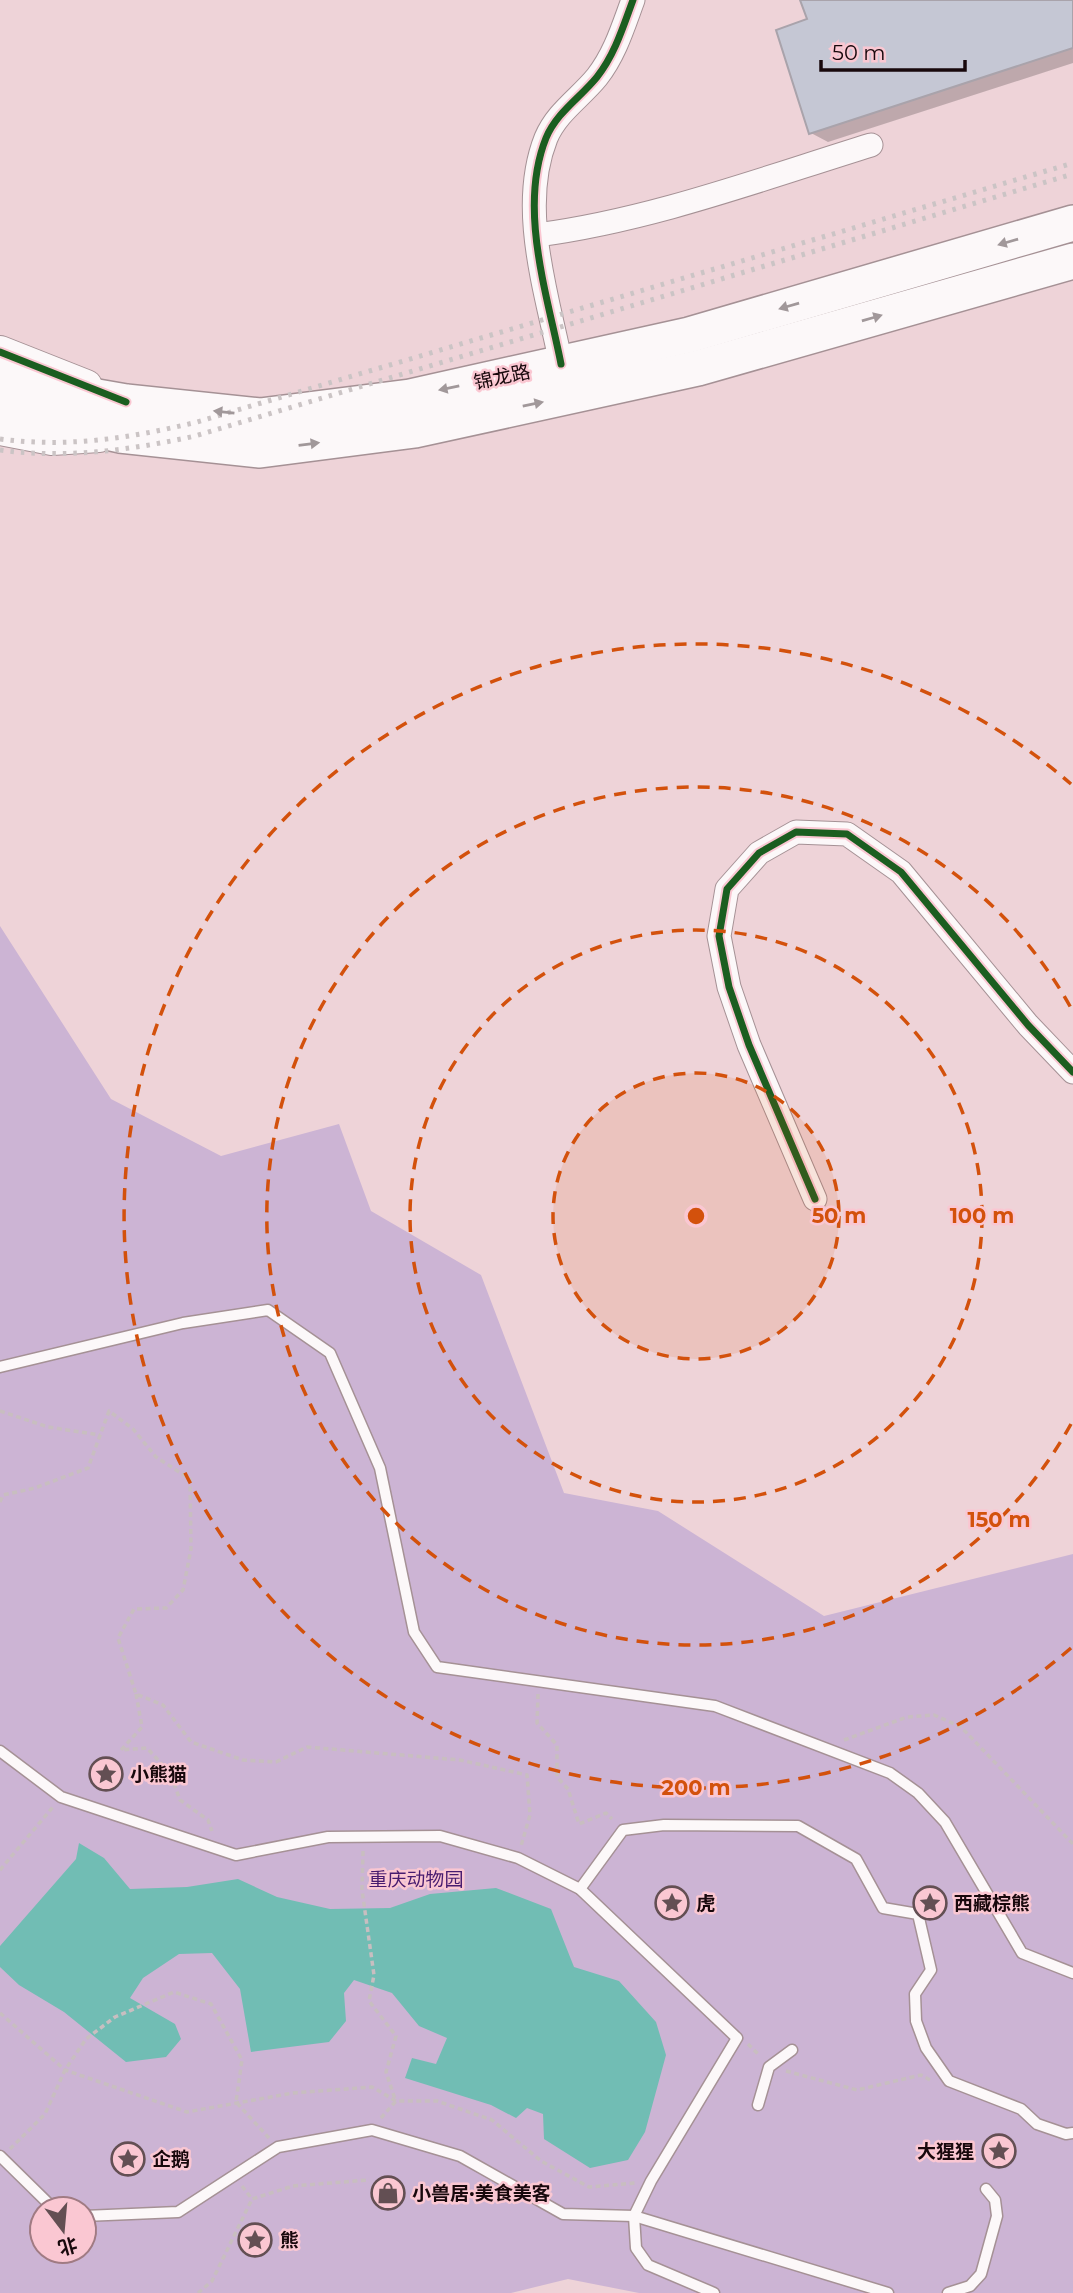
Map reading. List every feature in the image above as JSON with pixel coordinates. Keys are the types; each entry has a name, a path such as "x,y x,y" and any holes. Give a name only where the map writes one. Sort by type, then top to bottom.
{"main road":[{"name":"锦龙路","path":"0,409 123,418 260,416 410,397 689,335 1073,223"},
{"name":"锦龙路","path":"0,380 123,418 260,450 415,430 698,368 1073,261"}],"street":[{"path":"561,364 537,235 535,184 546,137 566,107 604,66 618,44 633,0"},
{"path":"537,235 594,227 652,213 871,145"},
{"path":"0,352 123,418"},
{"path":"0,429 52,439 123,418"},
{"path":"815,1199 749,1045 729,987 719,936 727,888 759,853 796,832 847,834 901,872 1028,1025 1073,1072"}],"lane":[{"path":"0,1367 183,1322 268,1310 330,1353 380,1468 414,1632 438,1667 715,1706 890,1773 918,1793 945,1822 1022,1953 1073,1973"},
{"path":"0,1751 61,1797 236,1855 328,1837 440,1836 518,1858 580,1889 737,2038 651,2181 635,2216 636,2248 648,2265 714,2293"},
{"path":"580,1889 624,1830 664,1825 798,1826 856,1859 883,1908 918,1914 931,1970 915,1994 916,2021 926,2048 949,2081 1021,2109 1037,2124 1066,2134 1073,2133"},
{"path":"758,2105 769,2067 792,2050"},
{"path":"98,2215 178,2212 278,2147 372,2130 460,2156 563,2214 635,2216 888,2293"},
{"path":"0,2157 39,2195"},
{"path":"948,2293 970,2286 981,2274 997,2216 995,2200 986,2189"}],"path":[{"path":"0,1410 48,1427 100,1435"},
{"path":"0,1502 3,1495 34,1488 88,1468 109,1411 133,1429 156,1457 190,1479 191,1549 183,1590 166,1608 134,1609 118,1638 136,1694 142,1727 121,1750 147,1748 170,1773 180,1800 208,1820 219,1850"},
{"path":"538,1681 537,1723 557,1745 557,1777 568,1789 579,1824 606,1813 624,1830"},
{"path":"136,1694 163,1705 191,1742 243,1760 276,1762 307,1747 460,1760 527,1775 530,1815 518,1858"},
{"path":"823,1747 907,1717 934,1715 961,1727 1073,1844"},
{"path":"0,1870 61,1797"},
{"path":"363,1837 362,1890 374,1975 369,2001 396,2036 386,2072 396,2101"},
{"path":"0,2157 46,2113 65,2070 86,2039 115,2017 174,1992 211,2004 242,2060 236,2102"},
{"path":"0,2013 65,2070 187,2112 293,2093 372,2087 396,2101 437,2101 492,2120 541,2161 589,2187 651,2181"},
{"path":"737,2038 753,2047 769,2067 857,2090 922,2075 933,2082"},
{"path":"372,2130 396,2101"},
{"path":"236,2102 278,2147"},
{"path":"234,2176 253,2199"},
{"path":"198,2293 212,2281 253,2199 293,2186 368,2180"}],"green space":[{"name":"重庆动物园","path":"0,926 111,1099 221,1156 339,1124 371,1211 481,1275 564,1493 658,1511 824,1616 1073,1554 1073,2293 639,2293 568,2279 511,2293 0,2293"}],"water":[{"path":"79,1843 104,1858 130,1889 187,1887 238,1879 277,1897 330,1909 390,1908 430,1894 496,1888 551,1909 574,1967 619,1981 656,2022 666,2055 645,2132 628,2160 590,2168 544,2139 543,2114 527,2108 516,2118 491,2105 405,2078 412,2058 436,2064 447,2038 419,2026 392,1993 354,1980 344,1993 346,2021 329,2042 251,2052 240,1989 212,1953 179,1954 143,1978 130,1998 175,2024 181,2039 166,2057 126,2062 64,2012 19,1985 0,1967 0,1946 76,1859"}],"building":[{"path":"800,0 1073,0 1073,48 809,134 776,30 807,19"}],"railway":[{"path":"0,439 25,442 99,440 197,422 1073,163"},
{"path":"0,450 49,454 98,452 195,436 1073,174"}],"cycle path":[{"path":"561,364 538,251 535,222 538,165 551,129 562,113 597,77 609,59 633,0"},
{"path":"0,352 126,402"},
{"path":"815,1199 749,1045 729,987 719,936 727,889 759,853 796,832 847,834 901,872 1028,1025 1073,1072"}],"place":[{"name":"小熊猫","path":"106,1774"},
{"name":"虎","path":"672,1903"},
{"name":"西藏棕熊","path":"930,1903"},
{"name":"大猩猩","path":"999,2151"},
{"name":"企鹅","path":"128,2159"},
{"name":"小兽居·美食美客","path":"388,2193"},
{"name":"熊","path":"255,2240"}]}
